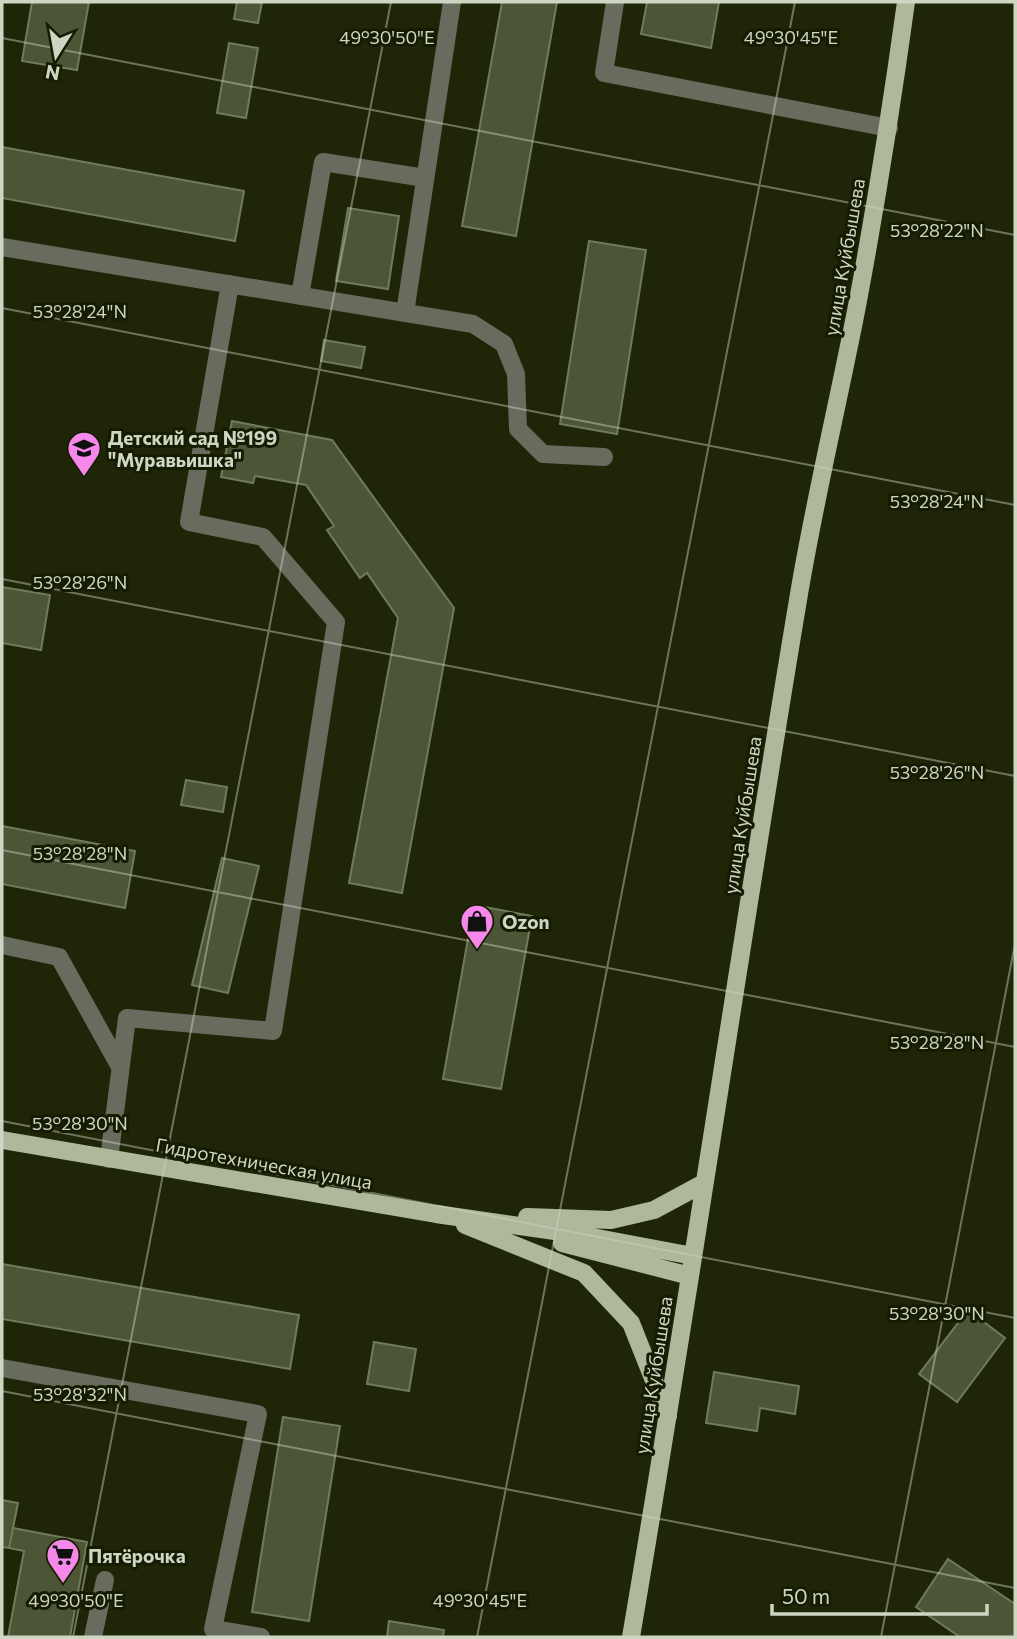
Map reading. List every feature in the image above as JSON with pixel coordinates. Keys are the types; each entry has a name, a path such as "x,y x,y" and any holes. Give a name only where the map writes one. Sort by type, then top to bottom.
{"main road":[{"name":"улица Куйбышева","path":"631,1637 799,595 889,128 906,2"},
{"name":"Гидротехническая улица","path":"2,1140 436,1214"},
{"path":"436,1214 611,1220 654,1210 704,1183"},
{"path":"436,1214 576,1234 693,1256"},
{"path":"436,1214 576,1246 690,1276"},
{"path":"436,1214 584,1273 631,1323 668,1416"}],"lane":[{"path":"405,313 452,2"},
{"path":"614,2 604,73 889,128"},
{"path":"300,296 323,162 425,177"},
{"path":"2,247 473,324 504,344 516,374 518,429 543,454 604,457"},
{"path":"109,1158 127,1018 273,1031 335,622 263,537 189,523 230,284"},
{"path":"2,946 59,957 120,1067"},
{"path":"2,1368 258,1414 213,1629 261,1637"},
{"path":"93,1637 105,1580"}],"building":[{"path":"32,2 89,2 77,70 22,61"},
{"path":"237,2 262,2 258,23 234,19"},
{"path":"502,2 557,2 516,236 462,226"},
{"path":"647,2 719,2 711,48 641,34"},
{"path":"229,43 258,48 246,118 217,113"},
{"path":"2,147 244,191 235,241 2,198"},
{"path":"348,208 399,216 388,289 336,281"},
{"path":"589,241 646,250 617,434 560,424"},
{"path":"324,340 365,347 361,368 321,361"},
{"path":"232,421 332,440 454,608 402,893 349,883 398,618 367,573 360,578 327,530 334,526 306,485 255,476 253,483 221,477"},
{"path":"2,587 50,595 41,650 2,643"},
{"path":"186,780 227,787 223,812 181,805"},
{"path":"2,826 135,851 125,908 2,884"},
{"path":"222,858 259,866 228,993 192,985"},
{"path":"474,905 532,916 501,1089 443,1079"},
{"path":"2,1264 299,1315 290,1369 2,1319"},
{"path":"968,1310 1005,1338 957,1402 919,1374"},
{"path":"374,1342 416,1349 409,1391 367,1384"},
{"path":"714,1372 799,1386 795,1414 760,1408 757,1431 706,1423"},
{"path":"283,1417 340,1426 309,1621 252,1612"},
{"path":"2,1500 18,1503 9,1548 2,1547"},
{"path":"13,1528 87,1542 70,1637 8,1637 24,1551 9,1548"},
{"path":"948,1559 1015,1604 1015,1637 960,1637 916,1607"},
{"path":"389,1621 444,1630 443,1637 387,1637"}],"place":[{"name":"Детский сад №199 \"Муравьишка\"","path":"84,478"},
{"name":"Ozon","path":"477,951"},
{"name":"Пятёрочка","path":"63,1585"}]}
